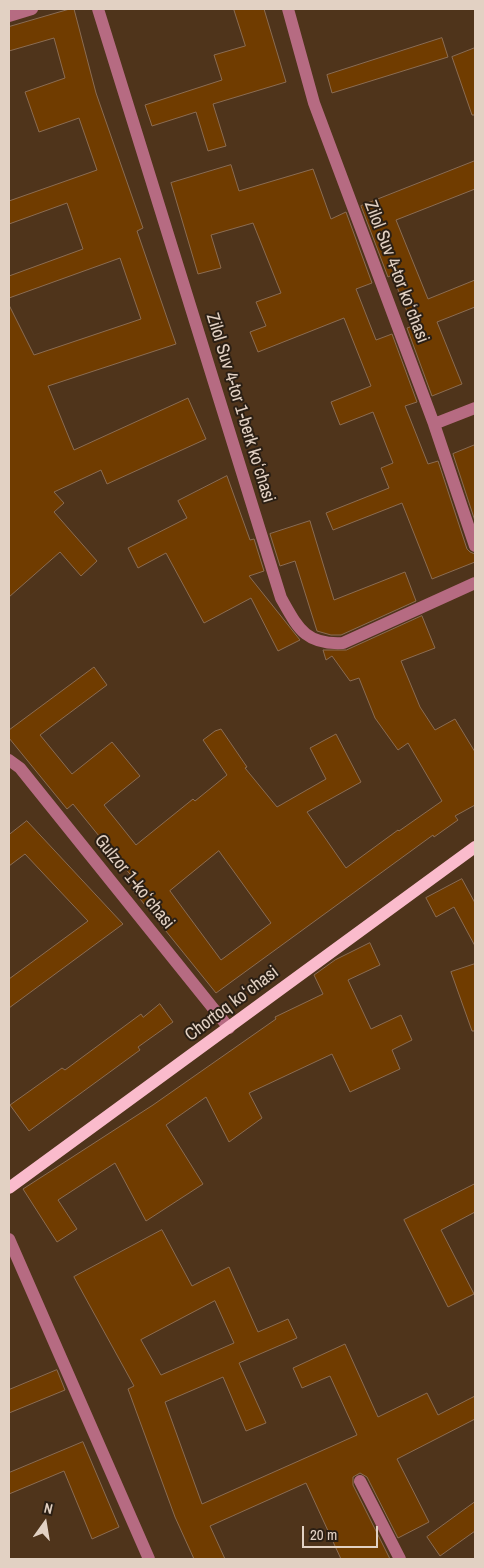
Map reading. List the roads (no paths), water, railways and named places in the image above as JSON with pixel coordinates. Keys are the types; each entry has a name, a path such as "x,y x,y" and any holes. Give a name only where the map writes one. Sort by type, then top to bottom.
{"main road":[{"name":"Chortoq koʻchasi","path":"9,1188 475,847"}],"street":[{"path":"9,16 32,9"},
{"name":"Zilol Suv 4-tor 1-berk koʻchasi","path":"98,9 281,598 298,628 313,639 327,644 343,643 475,583"},
{"name":"Zilol Suv 4-tor koʻchasi","path":"288,9 314,103 434,424 475,546"},
{"path":"434,424 475,408"},
{"name":"Gulzor 1-koʻchasi","path":"9,760 20,768 229,1028"},
{"path":"9,1239 149,1559"},
{"path":"360,1481 400,1559"}]}
